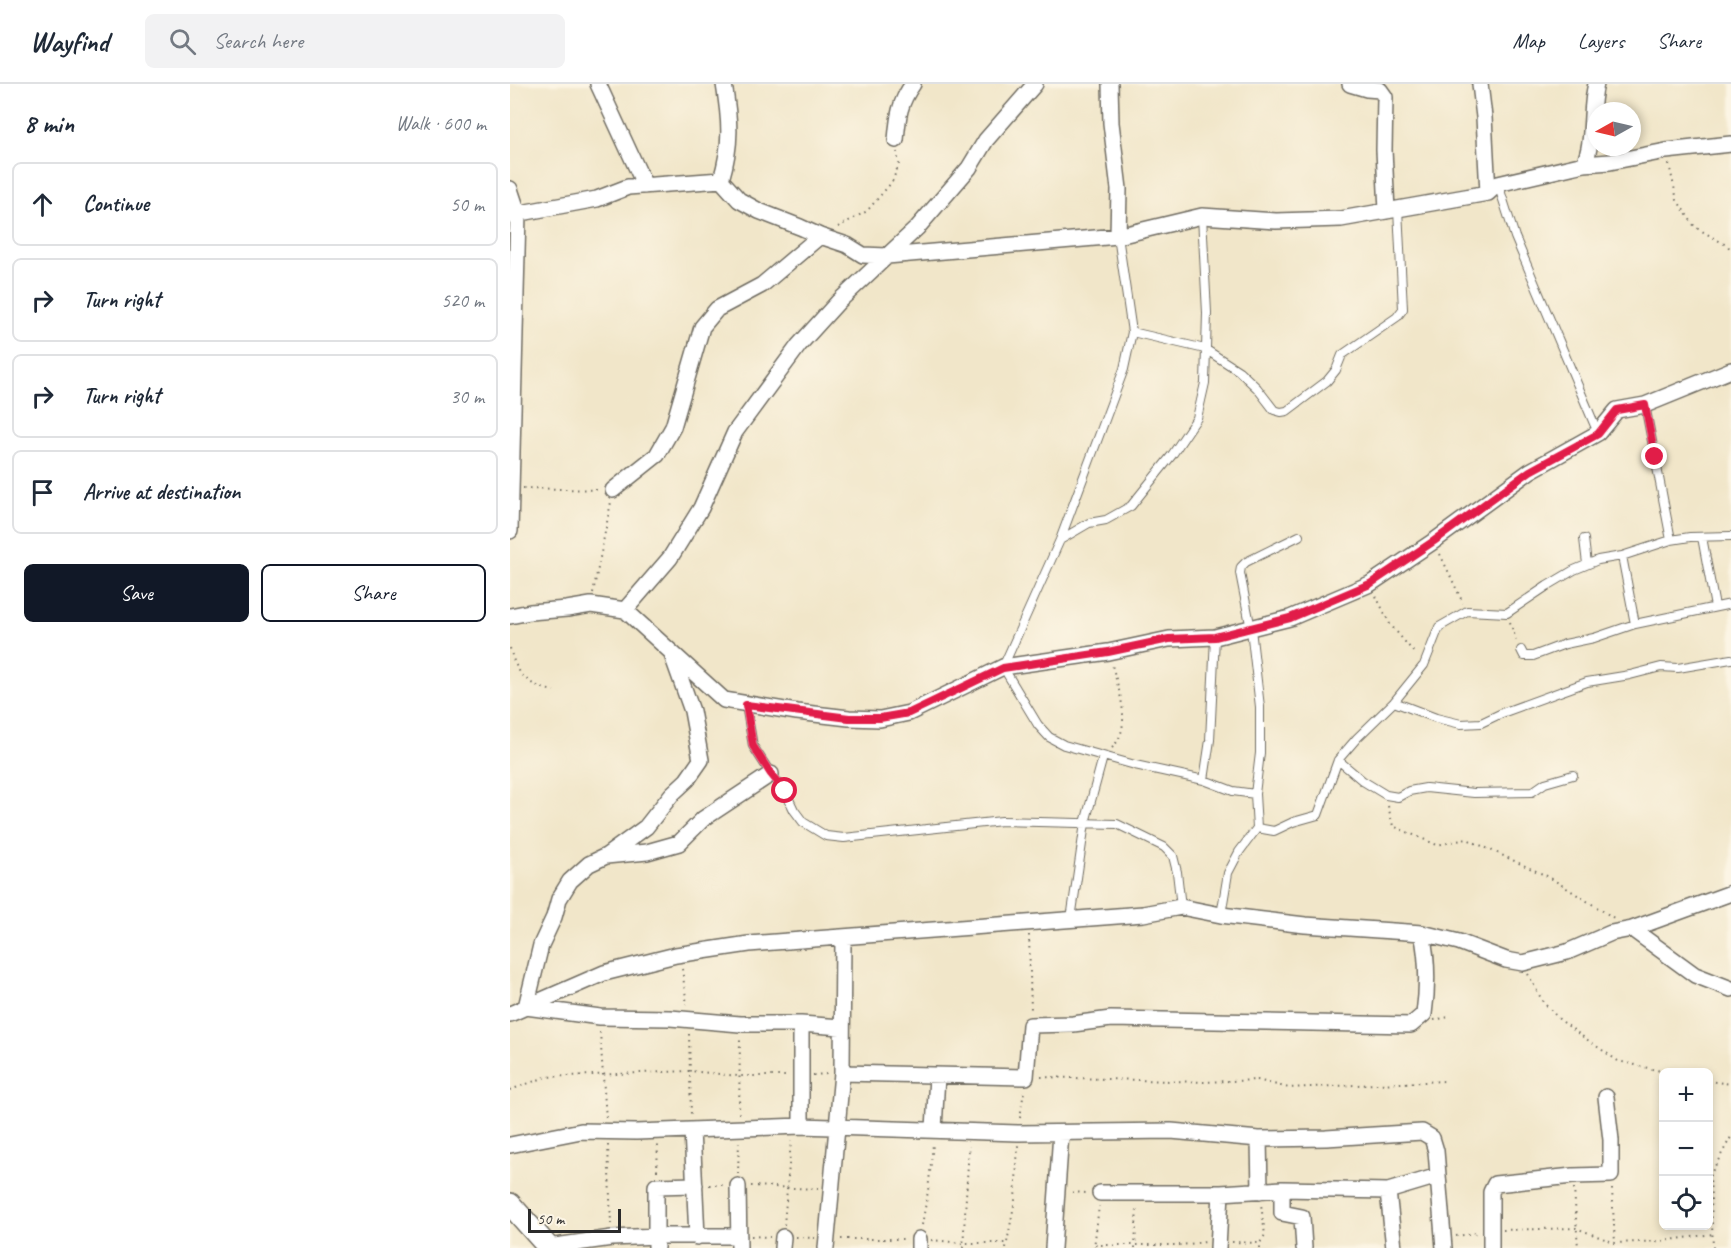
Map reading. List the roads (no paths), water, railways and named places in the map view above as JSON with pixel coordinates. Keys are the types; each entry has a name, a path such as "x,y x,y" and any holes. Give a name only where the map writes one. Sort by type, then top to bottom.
{"main road":[{"path":"510,1204 549,1247"}],"street":[{"path":"598,84 645,186"},
{"path":"721,180 728,156 730,135 724,84"},
{"path":"896,140 902,99 913,84"},
{"path":"625,610 670,558 701,508 735,432 799,345 838,302 917,228 969,168 986,140 1035,84"},
{"path":"1110,84 1119,189 1118,236"},
{"path":"1350,84 1380,90 1385,97 1384,150 1392,210"},
{"path":"1480,84 1493,188"},
{"path":"1584,164 1589,153 1596,84"},
{"path":"721,180 739,200 749,205 820,236 847,244 863,255 887,256 1118,236 1202,216 1276,221 1341,219 1493,188 1584,164 1610,162 1666,151 1731,144"},
{"path":"514,214 597,199 628,188 721,180"},
{"path":"510,189 514,214 510,531"},
{"path":"613,490 657,455 673,428 702,327 717,309 762,285 820,236"},
{"path":"510,616 591,605 625,610 652,632 670,652 724,700 839,717 880,718 909,713 1003,668 1108,652 1169,639 1215,637 1290,618 1370,584 1530,471 1598,434 1617,410 1645,405 1731,370"},
{"path":"526,1007 541,945 554,917 559,899 570,881 589,864 606,856 646,827 672,794 687,780 701,760 692,711 670,652"},
{"path":"606,856 647,852 679,843 703,819 771,774"},
{"path":"510,1014 604,973 676,955 748,944 1143,914 1181,907 1221,915 1305,925 1422,933 1460,942 1506,960 1523,963 1567,952 1611,933 1632,929 1731,893"},
{"path":"1632,929 1695,975 1731,989"},
{"path":"842,1073 1026,1077 1030,1025 1073,1024 1111,1019 1411,1025 1424,1014 1426,1005 1427,957 1422,933"},
{"path":"827,1243 842,1073 843,937"},
{"path":"526,1007 600,1017 670,1018 740,1024 801,1024 841,1027"},
{"path":"797,1127 802,1076 801,1024"},
{"path":"934,1129 937,1076"},
{"path":"1491,1248 1491,1192 1495,1184 1573,1176 1611,1175 1611,1140 1606,1097"},
{"path":"510,1145 581,1131 797,1127 1018,1133 1171,1131 1259,1139 1326,1138 1422,1132 1432,1138 1436,1151 1444,1243"},
{"path":"692,1130 697,1237"},
{"path":"1053,1248 1061,1133"},
{"path":"1259,1139 1260,1191"},
{"path":"1100,1193 1221,1193 1282,1189 1388,1191 1438,1176"},
{"path":"656,1242 656,1186 694,1185"},
{"path":"549,1247 612,1238 656,1242 697,1237 739,1242 738,1186"},
{"path":"1282,1189 1281,1213 1302,1217 1304,1248"},
{"path":"1388,1191 1394,1248"},
{"path":"1218,1245 1221,1193"}],"lane":[{"path":"1493,188 1598,434"},
{"path":"1132,332 1204,349 1239,371 1257,388 1274,410 1287,411 1327,381 1336,370 1342,355 1396,317 1403,309 1392,210"},
{"path":"1060,540 1089,523 1106,519 1131,506 1172,455 1197,418 1205,383 1204,349 1207,313 1202,216"},
{"path":"1118,236 1132,332 1124,369 1060,540 1003,668 1029,713 1049,737 1064,745 1255,795"},
{"path":"1645,405 1671,540"},
{"path":"1221,915 1228,873 1239,852 1257,828 1255,795 1260,753 1260,707 1251,629 1245,592 1240,578 1241,567 1246,562 1299,536"},
{"path":"1257,828 1274,831 1293,822 1318,815 1338,760 1394,702 1424,664 1439,627 1467,611 1507,614 1547,586 1598,560 1622,556 1671,540 1731,536"},
{"path":"1702,537 1715,607"},
{"path":"1584,539 1587,564"},
{"path":"1622,556 1635,624"},
{"path":"1521,650 1524,656 1533,656 1565,644 1594,638 1635,624 1731,604"},
{"path":"1204,780 1210,740 1215,637"},
{"path":"1394,702 1436,718 1461,724 1481,723 1522,705 1587,682 1661,667 1678,668 1731,659"},
{"path":"746,705 753,746 785,791 803,822 826,836 844,838 1002,821 1117,824 1164,848 1173,856 1181,907"},
{"path":"1071,919 1085,823 1103,757"},
{"path":"1338,760 1363,781 1386,795 1398,796 1426,788 1474,793 1532,792 1545,783 1573,775"}]}
